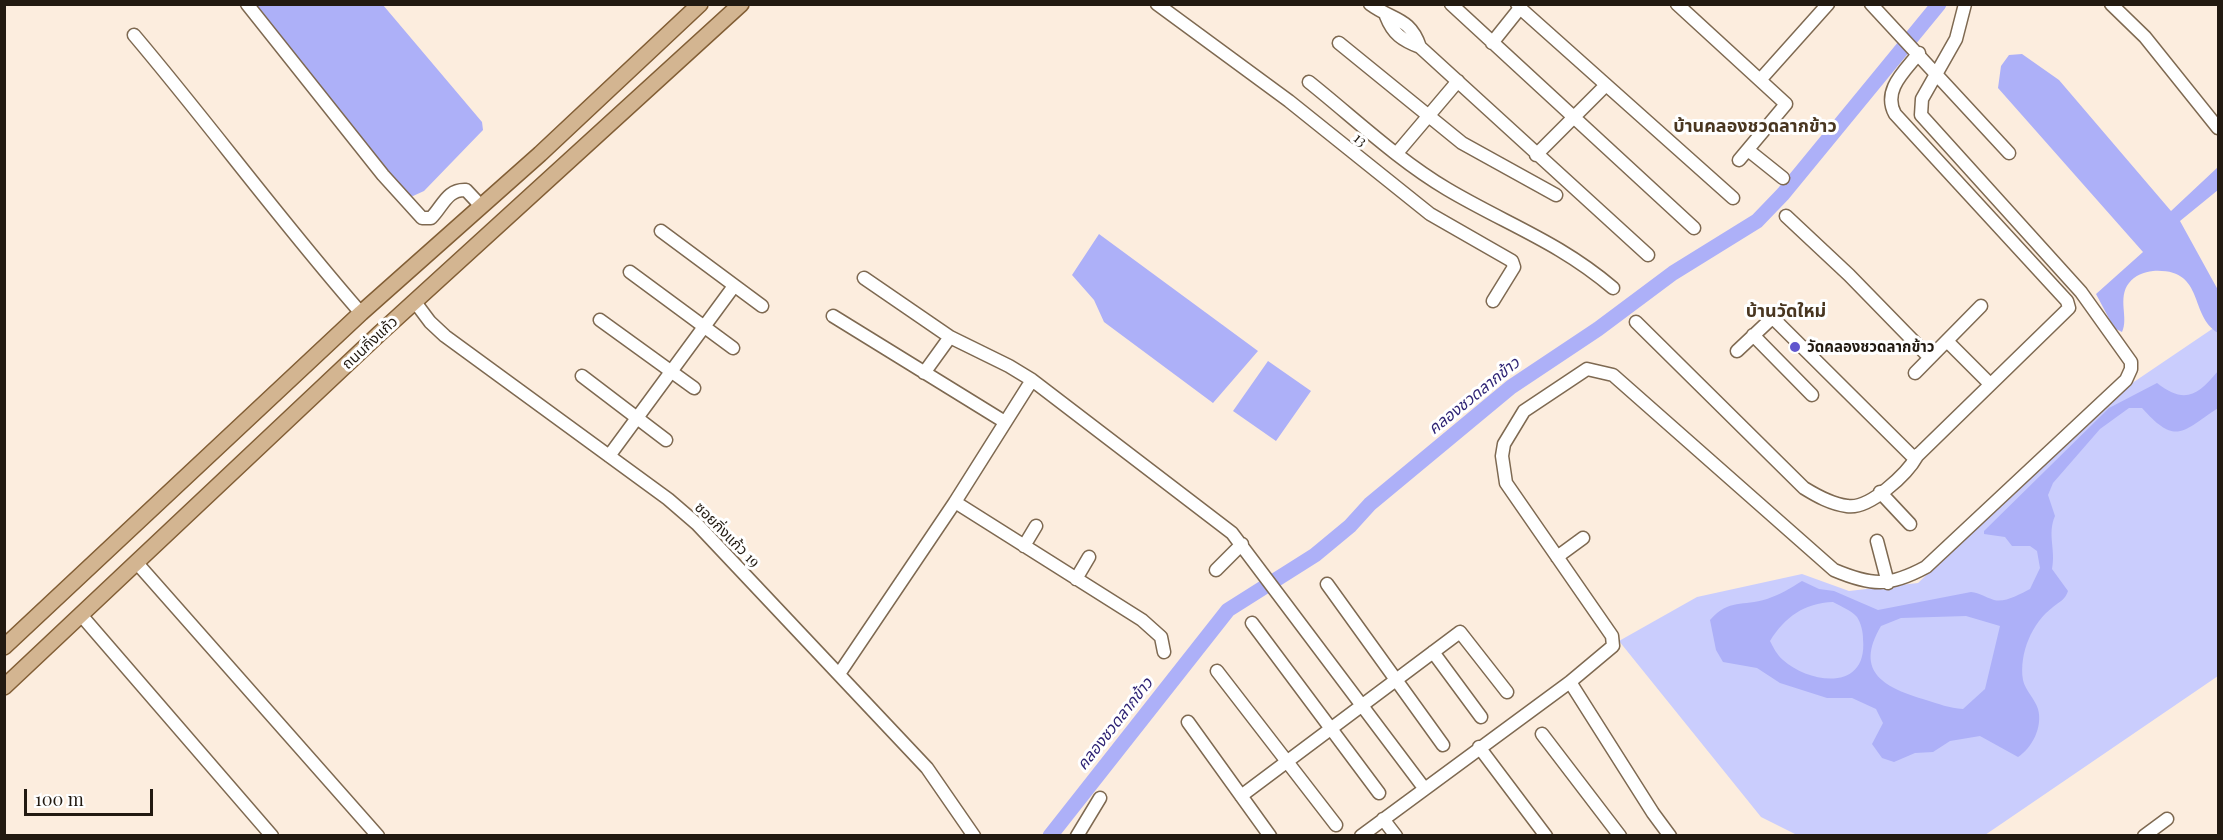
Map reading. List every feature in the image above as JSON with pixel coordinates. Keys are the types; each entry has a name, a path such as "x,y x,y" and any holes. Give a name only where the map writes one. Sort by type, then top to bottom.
{"main road":[{"name":"ถนนกิ่งแก้ว","path":"4,647 361,313 482,206 700,4"},
{"name":"ถนนกิ่งแก้ว","path":"4,687 415,302 741,4"}],"street":[{"path":"247,4 383,175 422,218 431,218 440,209 446,197 458,190 466,190 482,206"},
{"name":"13","path":"1157,4 1289,101 1430,214 1512,261 1514,267 1510,278 1493,301"},
{"path":"1370,4 1386,16 1391,30 1420,47 1648,255"},
{"path":"1451,4 1694,228"},
{"path":"1677,4 1783,100 1786,108 1743,155 1783,178"},
{"path":"1760,80 1828,4"},
{"path":"1871,4 2009,153"},
{"path":"1361,836 1611,651 1612,636 1506,483 1502,456 1504,444 1524,411 1579,372 1594,368 1613,375 1834,570 1869,583 1887,583 1906,578 1926,567 2126,380 2131,369 2124,351 2081,292 1921,115 1922,99 1956,39 1965,4"},
{"path":"2111,4 2145,37 2218,128"},
{"path":"1492,43 1518,6 1733,198"},
{"path":"134,35 196,108 323,269 361,313"},
{"path":"1339,43 1462,143 1556,195"},
{"path":"1636,322 1804,488 1823,499 1849,507 1860,504 1904,474 1917,456 1989,383 2067,311 2069,305 1895,114 1890,99 1892,88 1915,50"},
{"path":"1397,153 1458,81"},
{"path":"1309,82 1397,153 1448,190 1539,236 1584,264 1613,288"},
{"path":"1536,155 1605,86"},
{"path":"1786,216 1849,275 1930,358"},
{"path":"661,231 762,306"},
{"path":"630,272 733,348"},
{"path":"864,278 950,338 1009,366 1032,380 1222,525 1242,544 1424,788"},
{"path":"609,456 734,286"},
{"name":"ซอยกิ่งแก้ว 19","path":"415,302 430,322 445,336 668,499 697,524 927,768 975,836"},
{"path":"1915,373 1981,306"},
{"path":"833,316 1000,419"},
{"path":"1737,351 1771,319 1775,320 1911,455 1917,456"},
{"path":"600,320 694,388"},
{"path":"1753,335 1812,395"},
{"path":"924,374 950,338"},
{"path":"1947,341 1989,383"},
{"path":"582,376 666,440"},
{"path":"839,674 955,502 1032,380"},
{"path":"1880,492 1910,525"},
{"path":"955,502 1158,633 1164,652"},
{"path":"1024,546 1036,526"},
{"path":"1557,557 1583,538"},
{"path":"1877,541 1887,583"},
{"path":"1215,570 1242,544"},
{"path":"1076,579 1089,557"},
{"path":"136,562 378,836"},
{"path":"1327,584 1443,745"},
{"path":"81,615 272,836"},
{"path":"1252,623 1379,792"},
{"path":"1241,796 1460,632 1507,692"},
{"path":"1432,652 1481,717"},
{"path":"1217,671 1336,825"},
{"path":"1570,682 1670,836"},
{"path":"1188,722 1270,836"},
{"path":"1542,734 1616,834"},
{"path":"1479,747 1546,836"},
{"path":"1083,833 1100,798"},
{"path":"1383,819 1396,836"},
{"path":"2144,836 2167,819"}],"shaded area":[{"path":"254,5 383,5 482,122 483,130 424,191 413,196 407,195"},
{"path":"2022,54 2059,80 2171,211 2218,167 2218,190 2180,221 2218,290 2218,333 2209,325 2189,285 2181,277 2170,272 2153,271 2140,274 2129,283 2123,301 2124,326 2122,332 2114,328 2096,294 2143,252 1998,88 2001,66 2009,55"},
{"path":"1099,234 1258,351 1213,403 1104,322 1094,300 1072,275"},
{"path":"2218,325 2218,676 1985,835 1797,835 1761,817 1619,641 1697,597 1802,574 1849,591 1918,583 2119,392"},
{"path":"1268,361 1311,391 1276,441 1233,411"},
{"path":"2218,371 2218,408 2196,423 2187,429 2171,431 2154,420 2142,408 2129,408 2100,429 2053,483 2048,495 2055,516 2052,529 2052,569 2068,591 2064,598 2039,621 2025,649 2023,680 2038,709 2039,723 2032,743 2018,757 1980,736 1950,741 1933,752 1915,753 1894,762 1882,758 1872,744 1883,723 1876,709 1852,698 1827,698 1780,683 1757,668 1723,662 1716,650 1710,620 1717,613 1730,606 1771,597 1802,581 1819,589 1834,591 1878,610 1971,592 1998,601 2012,598 2030,589 2040,568 2037,551 2030,546 2012,546 2005,537 1984,534 1984,531 2109,408 2157,383 2176,394 2190,394 2204,386","holes":["1833,602 1857,617 1863,633 1862,656 1856,668 1847,675 1821,678 1794,668 1781,658 1770,641 1789,618 1804,608","1966,616 2000,626 1985,689 1963,709 1944,706 1898,690 1887,684 1872,667 1873,642 1881,626 1901,618"]}],"waterway":[{"name":"คลองชวดลากข้าว","path":"1050,836 1228,610 1315,555 1350,526 1370,504 1511,387 1598,329 1673,273 1757,221 1783,194 1939,4"}],"place":[{"name":"วัดคลองชวดลากข้าว","path":"1795,347"}],"district":[{"name":"บ้านคลองชวดลากข้าว","path":"1755,126"},
{"name":"บ้านวัดใหม่","path":"1786,311"}]}
